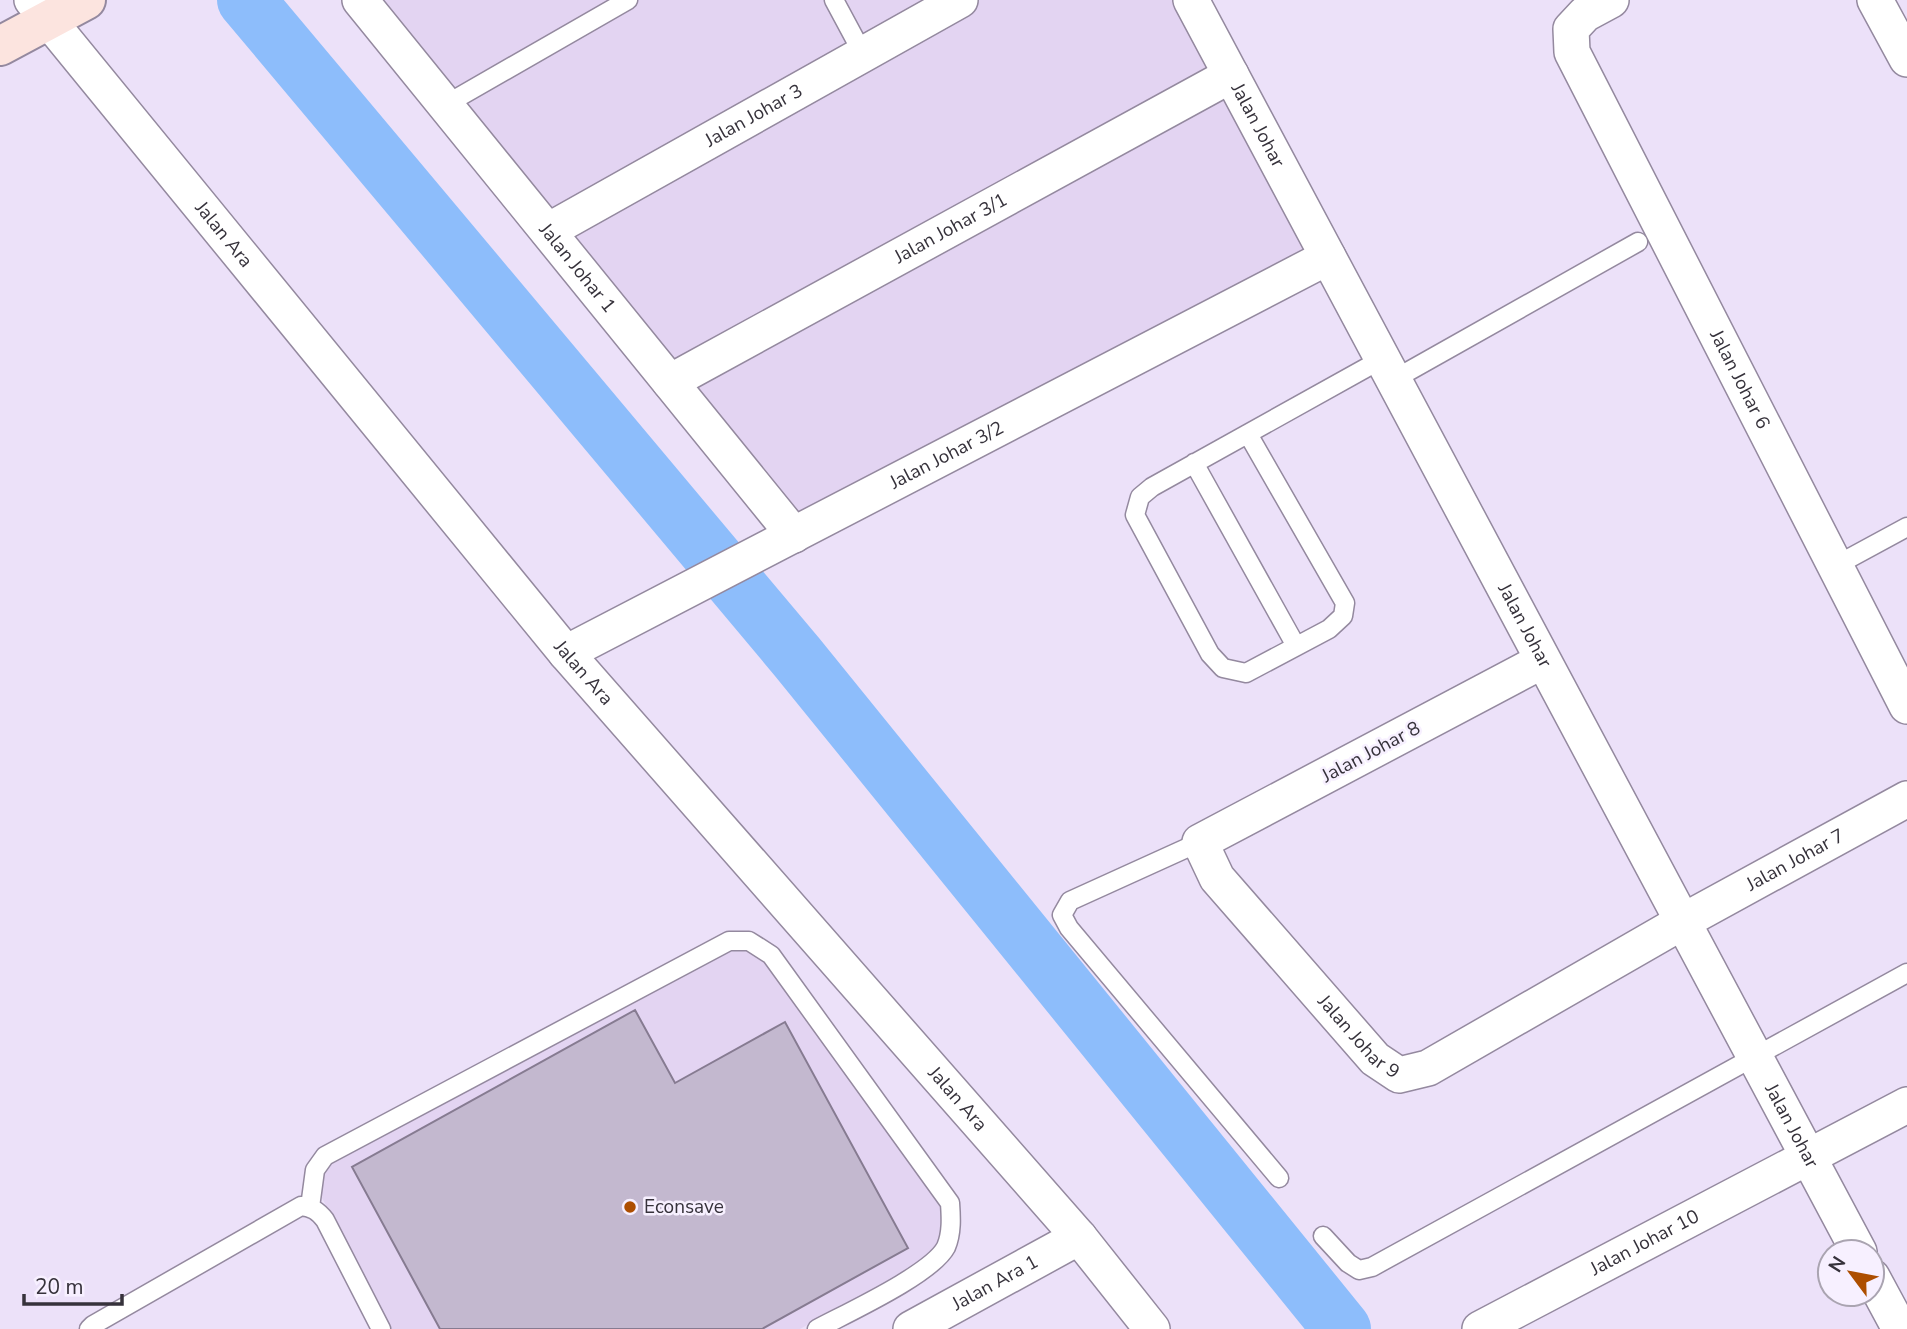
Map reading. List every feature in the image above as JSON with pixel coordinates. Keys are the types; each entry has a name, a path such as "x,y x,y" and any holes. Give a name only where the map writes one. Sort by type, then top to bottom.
{"main road":[{"path":"0,46 60,7"}],"street":[{"name":"Jalan Johar 1","path":"360,0 670,383 779,542"},
{"name":"Jalan Johar 3","path":"548,231 960,0"},
{"name":"Jalan Johar","path":"1191,0 1852,1238"},
{"name":"Jalan Johar 6","path":"1611,0 1585,14 1571,29 1572,52 1907,706"},
{"path":"1875,0 1907,58"},
{"name":"Jalan Ara","path":"60,7 566,653 1079,1237 1152,1329"},
{"name":"Jalan Johar 3/1","path":"670,383 1231,75"},
{"name":"Jalan Johar 3/2","path":"566,653 1328,257"},
{"name":"Jalan Johar 8","path":"1200,842 1542,661"},
{"name":"Jalan Johar 7","path":"1682,922 1907,799"},
{"name":"Jalan Johar 9","path":"1200,842 1217,878 1375,1059 1399,1075 1428,1068 1682,922"},
{"name":"Jalan Johar 10","path":"1480,1329 1907,1105"},
{"name":"Jalan Ara 1","path":"911,1329 1079,1237"},
{"path":"1886,1302 1900,1329"}],"lane":[{"path":"445,105 628,0"},
{"path":"834,0 863,54"},
{"path":"1248,434 1345,603 1343,615 1329,629 1246,673 1223,668 1210,654 1135,515 1140,497 1152,487 1248,434 1387,369 1638,242"},
{"path":"1194,463 1296,646"},
{"path":"1835,566 1907,527"},
{"path":"1200,842 1070,901 1062,915 1069,928 1279,1178"},
{"path":"310,1207 315,1170 325,1156 729,941 749,941 771,955 950,1203 951,1225 946,1247 927,1269 817,1329"},
{"path":"1323,1236 1359,1270 1372,1267 1907,973"},
{"path":"89,1329 301,1206 319,1212 325,1220 382,1329"}],"shaded area":[{"path":"375,0 1176,0 1312,254 797,520"},
{"name":"Econsave","path":"744,947 767,962 941,1207 943,1224 939,1241 918,1264 800,1329 390,1329 321,1196 324,1172 330,1163 729,949"}],"building":[{"name":"Econsave","path":"635,1010 675,1083 785,1022 908,1248 762,1329 440,1329 352,1167"}],"waterway":[{"path":"246,0 797,657 1342,1329"}],"place":[{"name":"Econsave","path":"630,1207"}]}
